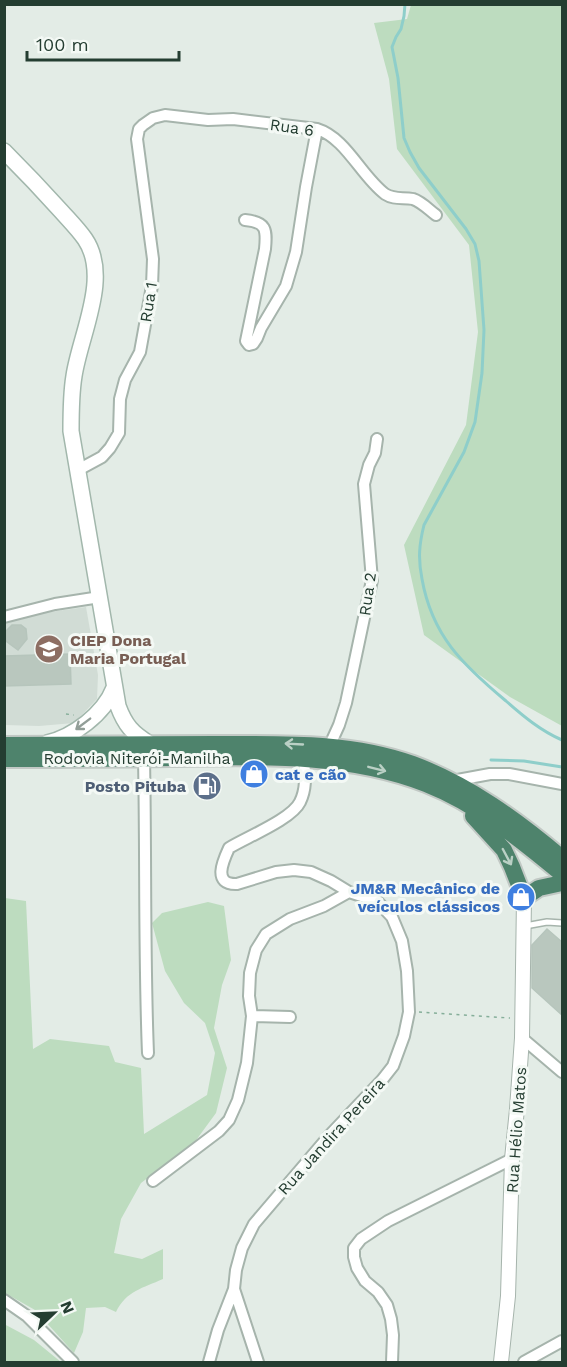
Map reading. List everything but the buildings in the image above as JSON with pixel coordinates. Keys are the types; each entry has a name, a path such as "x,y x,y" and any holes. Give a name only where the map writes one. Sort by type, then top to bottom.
{"highway":[{"name":"Rodovia Niterói-Manilha","path":"4,759 282,744 355,750 387,756 452,781 503,812 562,858"},
{"name":"Rodovia Niterói-Manilha","path":"4,745 304,759 363,765 428,785 490,818 512,833 561,883"},
{"path":"455,798 504,850 524,898 539,888 561,883"}],"main road":[{"path":"4,151 73,224 86,240 92,254 95,275 93,296 74,375 71,408 72,431 118,706 122,718 147,751"},
{"path":"40,745 56,741 81,726 103,707 114,688"}],"street":[{"name":"Rua 6","path":"153,118 165,115 208,120 233,119 317,129 338,141 383,192 390,197 412,199 436,215"},
{"name":"Rua 1","path":"78,470 102,457 119,433 120,399 125,380 140,352 152,286 153,259 137,139 139,129 153,118"},
{"path":"244,220 257,221 267,234 266,249 246,341 249,345 253,344 257,338 286,286 296,252 317,129"},
{"name":"Rua 2","path":"329,747 346,703 372,580 364,484 375,453 377,439"},
{"path":"4,617 55,604 100,597"},
{"path":"147,751 148,1053"},
{"name":"Rua Jandira Pereira","path":"209,1362 218,1330 234,1289 242,1248 254,1224 329,1136 393,1066 404,1036 408,1012 407,972 402,941 392,917 377,901 349,892 311,872 294,870 276,872 237,884 225,882 222,877 220,871 229,848 284,818 299,804 304,790 304,759"},
{"path":"452,781 490,774 509,774 562,784"},
{"path":"153,1181 219,1131 229,1120 238,1100 247,1064 252,1016 249,996 250,973 256,950 266,934 290,919 324,906 349,892"},
{"name":"Rua Hélio Matos","path":"501,1362 508,1296 512,1159 522,1038 524,898"},
{"path":"252,1016 290,1017"},
{"path":"522,1038 562,1072"},
{"path":"392,1362 393,1335 387,1305 378,1292 365,1281 357,1268 354,1248 361,1239 388,1221 512,1159"},
{"path":"234,1289 258,1362"},
{"path":"4,1300 27,1316 73,1362"},
{"path":"524,1362 562,1341"}],"lane":[{"path":"523,927 547,922 562,923"}],"path":[{"path":"408,1012 522,1019"}],"shaded area":[{"name":"CIEP Dona Maria Portugal","path":"86,607 98,675 97,699 74,723 39,726 5,725 4,622 35,614"}],"green space":[{"path":"411,5 562,5 562,726 510,697 424,635 404,545 466,425 478,332 469,245 397,149 389,79 374,23 407,19"},
{"path":"5,898 26,901 33,1049 50,1039 109,1046 115,1062 141,1068 144,1134 207,1095 215,1053 205,1023 184,1003 165,971 152,923 162,913 208,902 224,906 231,960 222,985 214,1028 227,1068 216,1113 194,1143 141,1183 121,1219 114,1253 142,1259 163,1249 163,1279 130,1295 116,1312 105,1307 86,1308 83,1332 74,1353 35,1310 5,1293"},
{"path":"4,1324 34,1340 61,1362 5,1362"}],"waterway":[{"path":"405,4 401,29 392,47 398,78 404,138 419,168 475,244 479,261 484,330 482,373 475,422 464,452 424,525 420,552 422,579 433,617 463,662 526,718 562,740"},
{"path":"491,760 524,761 562,767"}],"place":[{"name":"CIEP Dona Maria Portugal","path":"49,649"},
{"name":"cat e cão","path":"254,774"},
{"name":"Posto Pituba","path":"207,786"},
{"name":"JM&R Mecânico de veículos clássicos","path":"521,897"}]}
